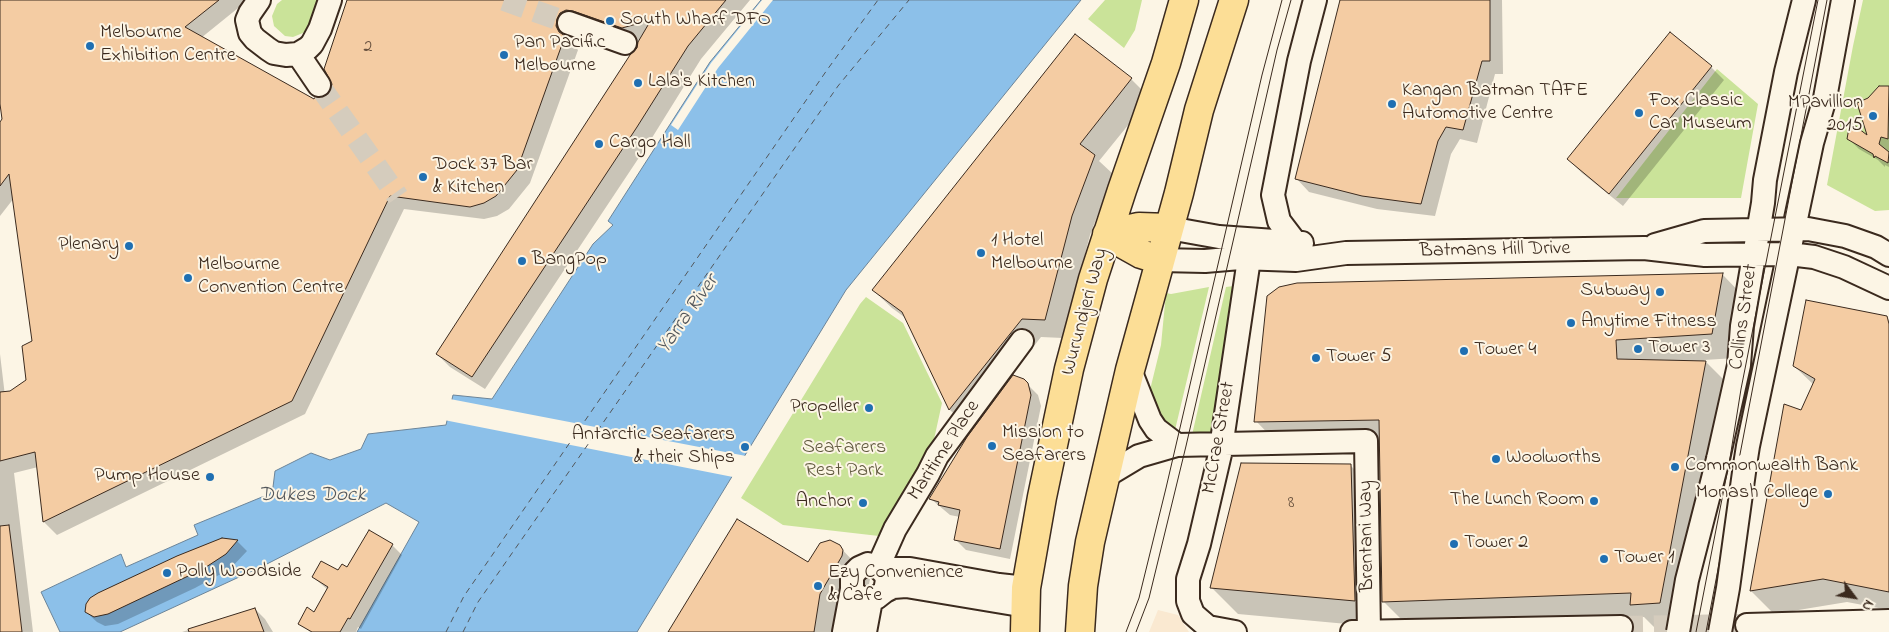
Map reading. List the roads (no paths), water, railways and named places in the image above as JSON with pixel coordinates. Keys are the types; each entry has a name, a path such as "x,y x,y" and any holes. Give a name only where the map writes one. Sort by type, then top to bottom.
{"highway":[{"name":"Wurundjeri Way","path":"1026,609 1042,496 1069,369 1090,287 1174,38 1184,0"},
{"path":"1080,632 1085,570 1104,477 1130,370 1199,110 1234,0"},
{"path":"1107,234 1139,227 1169,228"},
{"path":"1107,234 1141,254 1160,260"}],"street":[{"path":"259,0 250,13 247,27 250,33 262,45 274,53 286,55 298,54 308,48 316,38 330,0"},
{"path":"1295,242 1278,219 1273,195 1299,61 1315,0"},
{"name":"Collins Street","path":"1678,632 1687,580 1718,459 1739,365 1742,326 1759,230 1770,151 1786,72 1804,0"},
{"name":"Collins Street","path":"1720,632 1730,576 1748,446 1812,143 1825,98 1843,0"},
{"path":"570,23 625,43"},
{"path":"298,54 319,84"},
{"name":"Batmans Hill Drive","path":"1169,228 1219,237 1295,242 1346,253"},
{"name":"Batmans Hill Drive","path":"1644,248 1704,231 1794,229 1819,230 1845,236 1876,247 1889,255"},
{"name":"Batmans Hill Drive","path":"1160,260 1296,260 1346,253 1644,248 1705,255 1788,254 1814,257 1844,266 1889,288"},
{"name":"McCrae Street","path":"1235,632 1208,627 1193,614 1188,601 1188,580 1199,544 1222,445 1249,259"},
{"name":"Maritime Place","path":"874,583 895,529 937,456 1022,341"},
{"path":"1130,370 1150,420 1156,429 1177,445"},
{"name":"Brentani Way","path":"1222,445 1366,441 1370,632"},
{"path":"1104,477 1139,456 1177,445 1222,445"},
{"path":"844,632 874,583 910,569 953,586 1026,609"},
{"path":"864,632 874,583"},
{"path":"1747,624 1889,621"},
{"path":"1352,632 1621,627"}],"water":[{"path":"761,0 1081,0 846,290 637,632 357,632 419,522 386,503 263,566 120,632 60,632 41,592 121,554 126,567 198,535 194,525 262,497 269,496 273,487 275,471 311,453 330,460 361,449 368,434 446,425 453,395 492,399 593,244 613,225 608,221 710,62"}],"tunnel":[{"path":"504,0 569,23"},
{"path":"319,85 398,197"},
{"path":"1621,627 1747,625"}],"tram line":[{"path":"1126,632 1139,598 1262,75 1282,0"},
{"path":"1136,632 1149,598 1277,50 1291,0"},
{"path":"1696,632 1730,458 1741,389 1818,0"},
{"path":"1706,632 1827,0"}],"place":[{"name":"South Wharf DFO","path":"610,21"},
{"name":"Melbourne Exhibition Centre","path":"90,46"},
{"name":"Pan Pacific Melbourne","path":"504,55"},
{"name":"Lala's Kitchen","path":"638,83"},
{"name":"Kangan Batman TAFE Automotive Centre","path":"1392,104"},
{"name":"Fox Classic Car Museum","path":"1639,113"},
{"name":"MPavillion 2015","path":"1873,116"},
{"name":"Cargo Hall","path":"599,144"},
{"name":"Dock 37 Bar & Kitchen","path":"423,177"},
{"name":"Plenary","path":"129,246"},
{"name":"1 Hotel Melbourne","path":"981,253"},
{"name":"BangPop","path":"522,261"},
{"name":"Melbourne Convention Centre","path":"188,278"},
{"name":"Subway","path":"1660,292"},
{"name":"Anytime Fitness","path":"1571,323"},
{"name":"Tower 3","path":"1638,349"},
{"name":"Tower 4","path":"1464,351"},
{"name":"Tower 5","path":"1316,358"},
{"name":"Propeller","path":"869,408"},
{"name":"Mission to Seafarers","path":"992,446"},
{"name":"Antarctic Seafarers & their Ships","path":"745,447"},
{"name":"Woolworths","path":"1496,459"},
{"name":"Commonwealth Bank","path":"1675,467"},
{"name":"Pump House","path":"210,477"},
{"name":"Monash College","path":"1828,494"},
{"name":"The Lunch Room","path":"1594,501"},
{"name":"Anchor","path":"863,503"},
{"name":"Tower 2","path":"1454,544"},
{"name":"Tower 1","path":"1604,559"},
{"name":"Polly Woodside","path":"167,573"},
{"name":"Ezy Convenience & Cafe","path":"818,586"}],"water label":[{"name":"Yarra River","path":"689,315"},
{"name":"Dukes Dock","path":"312,497"}],"park label":[{"name":"Seafarers Rest Park","path":"844,460"}]}
